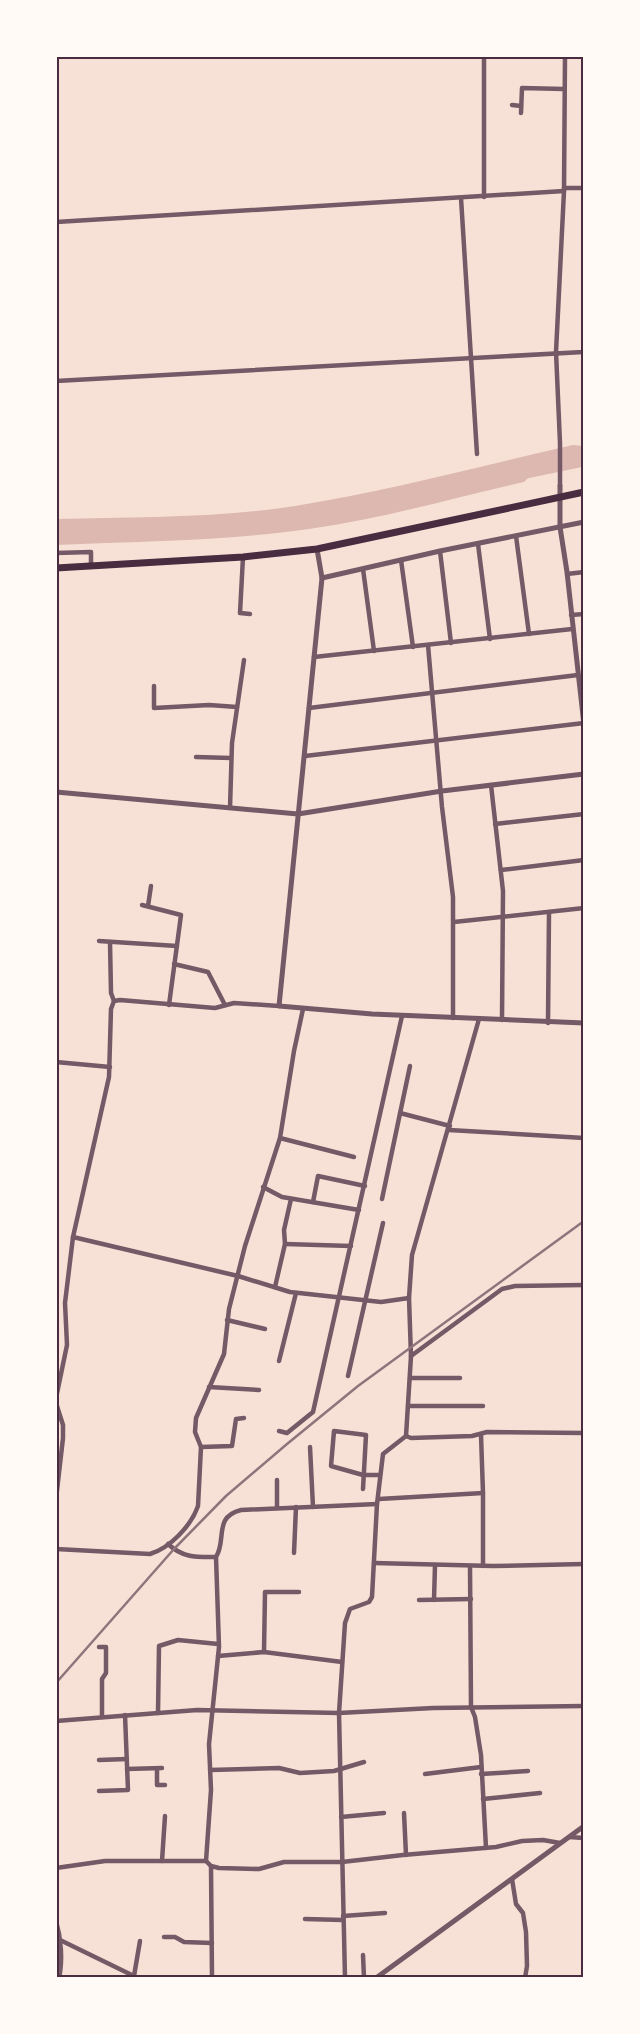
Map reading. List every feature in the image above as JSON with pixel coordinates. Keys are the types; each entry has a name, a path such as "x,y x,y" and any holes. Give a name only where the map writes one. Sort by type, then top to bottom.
{"main road":[{"path":"56,568 242,557 317,549 584,492"}],"street":[{"path":"484,56 484,196"},
{"path":"305,756 584,724 572,629 568,574 560,527 559,498 560,443 556,352 564,190 565,56"},
{"path":"521,113 522,88 564,89"},
{"path":"512,105 521,106"},
{"path":"56,222 462,198 584,188"},
{"path":"462,198 477,454"},
{"path":"56,381 583,352 584,341"},
{"path":"322,578 440,551 584,522"},
{"path":"516,536 529,634"},
{"path":"478,544 490,639"},
{"path":"279,1006 322,578 317,549"},
{"path":"440,551 451,643"},
{"path":"56,553 91,552 91,565"},
{"path":"242,557 240,613 250,614"},
{"path":"401,560 414,647"},
{"path":"363,569 374,651"},
{"path":"568,574 584,572"},
{"path":"571,615 584,614"},
{"path":"314,657 572,629"},
{"path":"428,645 442,807 454,897 453,1018"},
{"path":"230,808 231,758 244,660"},
{"path":"309,708 578,676"},
{"path":"154,686 154,708 209,705 237,708"},
{"path":"196,756 231,758"},
{"path":"56,792 298,814 442,791 584,774"},
{"path":"490,785 501,870 502,1020"},
{"path":"496,824 584,814"},
{"path":"501,870 584,860"},
{"path":"148,906 151,886"},
{"path":"142,905 181,915 169,1005"},
{"path":"454,922 584,908"},
{"path":"548,1022 549,912"},
{"path":"99,941 177,946"},
{"path":"56,1398 67,1346 65,1303 73,1237 108,1085 114,1002 110,942"},
{"path":"174,964 208,972 225,1005"},
{"path":"114,1002 120,1000 215,1008 234,1003 402,1016 584,1023"},
{"path":"56,1549 150,1554 158,1552 191,1521 198,1506 200,1447 195,1432 196,1418 224,1354 227,1320 238,1276 263,1187 280,1138 303,1009"},
{"path":"279,1431 287,1434 313,1412 402,1016"},
{"path":"345,1978 339,1713 347,1613 350,1609 369,1602 372,1597 383,1454 406,1436 411,1356 409,1298 412,1255 450,1128 479,1019"},
{"path":"56,1062 110,1067"},
{"path":"382,1199 410,1066"},
{"path":"400,1113 450,1128 584,1138"},
{"path":"280,1138 354,1157"},
{"path":"313,1202 318,1176 365,1186"},
{"path":"263,1187 282,1197 359,1210"},
{"path":"275,1287 285,1244 284,1230 291,1199"},
{"path":"348,1376 383,1223"},
{"path":"73,1237 238,1276 296,1293 381,1302 409,1298"},
{"path":"285,1244 351,1246"},
{"path":"411,1356 502,1289 515,1286 584,1285"},
{"path":"279,1361 296,1293"},
{"path":"227,1320 265,1329"},
{"path":"410,1378 460,1378"},
{"path":"209,1387 259,1390"},
{"path":"56,1402 63,1438 56,1499"},
{"path":"408,1406 483,1406"},
{"path":"200,1447 232,1446 236,1419 244,1418"},
{"path":"363,1489 363,1475 366,1435 334,1431 331,1466 363,1475 380,1475"},
{"path":"406,1436 411,1438 481,1435 487,1432 584,1432"},
{"path":"481,1435 484,1493 483,1566"},
{"path":"310,1447 313,1507"},
{"path":"277,1480 277,1508"},
{"path":"206,1861 211,1790 209,1744 218,1656 216,1557 223,1524 232,1512 484,1493"},
{"path":"294,1553 296,1507"},
{"path":"168,1544 189,1557 216,1557"},
{"path":"374,1563 470,1566 584,1564"},
{"path":"434,1600 435,1564"},
{"path":"470,1566 471,1707 478,1732 486,1848"},
{"path":"264,1652 265,1592 299,1592"},
{"path":"419,1600 471,1599"},
{"path":"158,1713 159,1646 178,1640 218,1644"},
{"path":"99,1648 106,1648 106,1673 102,1679 102,1717"},
{"path":"218,1656 264,1652 342,1662"},
{"path":"56,1721 212,1710 339,1713 471,1707 584,1706"},
{"path":"99,1791 128,1790 125,1715"},
{"path":"99,1760 127,1759"},
{"path":"210,1770 279,1768 300,1773 340,1770 353,1764 364,1762"},
{"path":"424,1774 481,1767"},
{"path":"127,1769 159,1768 157,1785 165,1785"},
{"path":"481,1774 528,1770"},
{"path":"483,1798 540,1793"},
{"path":"533,1794 533,1800"},
{"path":"341,1818 384,1813"},
{"path":"404,1813 406,1855"},
{"path":"162,1861 166,1816"},
{"path":"376,1978 584,1826"},
{"path":"569,1837 584,1838"},
{"path":"56,1868 105,1861 206,1861 211,1866 259,1869 295,1861 342,1862 486,1848 522,1841 543,1840 560,1843"},
{"path":"211,1866 212,1978"},
{"path":"512,1879 516,1904 523,1913 526,1932 527,1958 525,1978"},
{"path":"305,1919 385,1914"},
{"path":"56,1921 61,1964 59,1978"},
{"path":"59,1937 136,1977 140,1941"},
{"path":"164,1937 175,1937 184,1942 212,1943"},
{"path":"363,1955 364,1978"}],"shaded area":[{"path":"573,445 584,446 584,462 561,461 544,463 535,469 524,482 363,520 309,529 246,536 56,545 56,519 206,515 295,506 400,486"}],"waterway":[{"path":"517,473 584,459"}],"railway":[{"path":"56,1683 174,1549 226,1496 358,1386 584,1221"}]}
